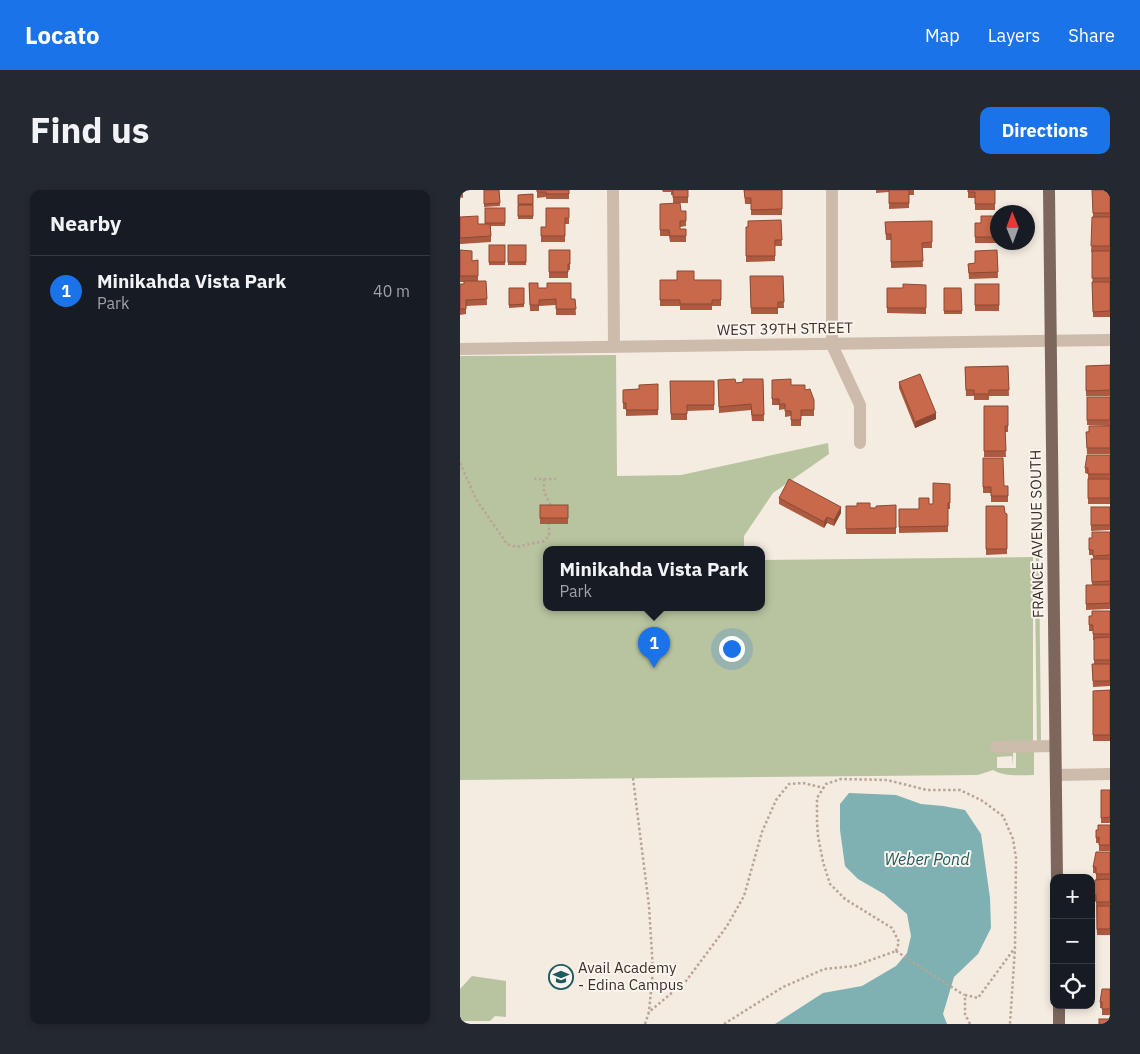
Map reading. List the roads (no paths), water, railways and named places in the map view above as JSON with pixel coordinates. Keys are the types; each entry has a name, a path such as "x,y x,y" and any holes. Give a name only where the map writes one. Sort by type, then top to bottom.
{"main road":[{"name":"FRANCE AVENUE SOUTH","path":"1049,190 1057,874"},
{"path":"1059,1009 1059,1024"}],"street":[{"path":"613,190 614,347"},
{"path":"832,190 832,345 860,405 860,443"},
{"name":"WEST 39TH STREET","path":"460,349 1110,340"},
{"path":"996,747 1055,746"},
{"path":"1056,774 1110,774"}],"water":[{"name":"Weber Pond","path":"849,793 896,795 921,804 965,810 981,834 990,898 991,928 978,954 954,977 943,1014 947,1024 775,1024 823,993 862,986 896,966 907,953 911,936 907,914 884,894 858,879 845,866 840,830 840,804"}],"place":[{"name":"Minikahda Vista Park","path":"654,668"},
{"name":"Avail Academy - Edina Campus","path":"561,977"}]}
